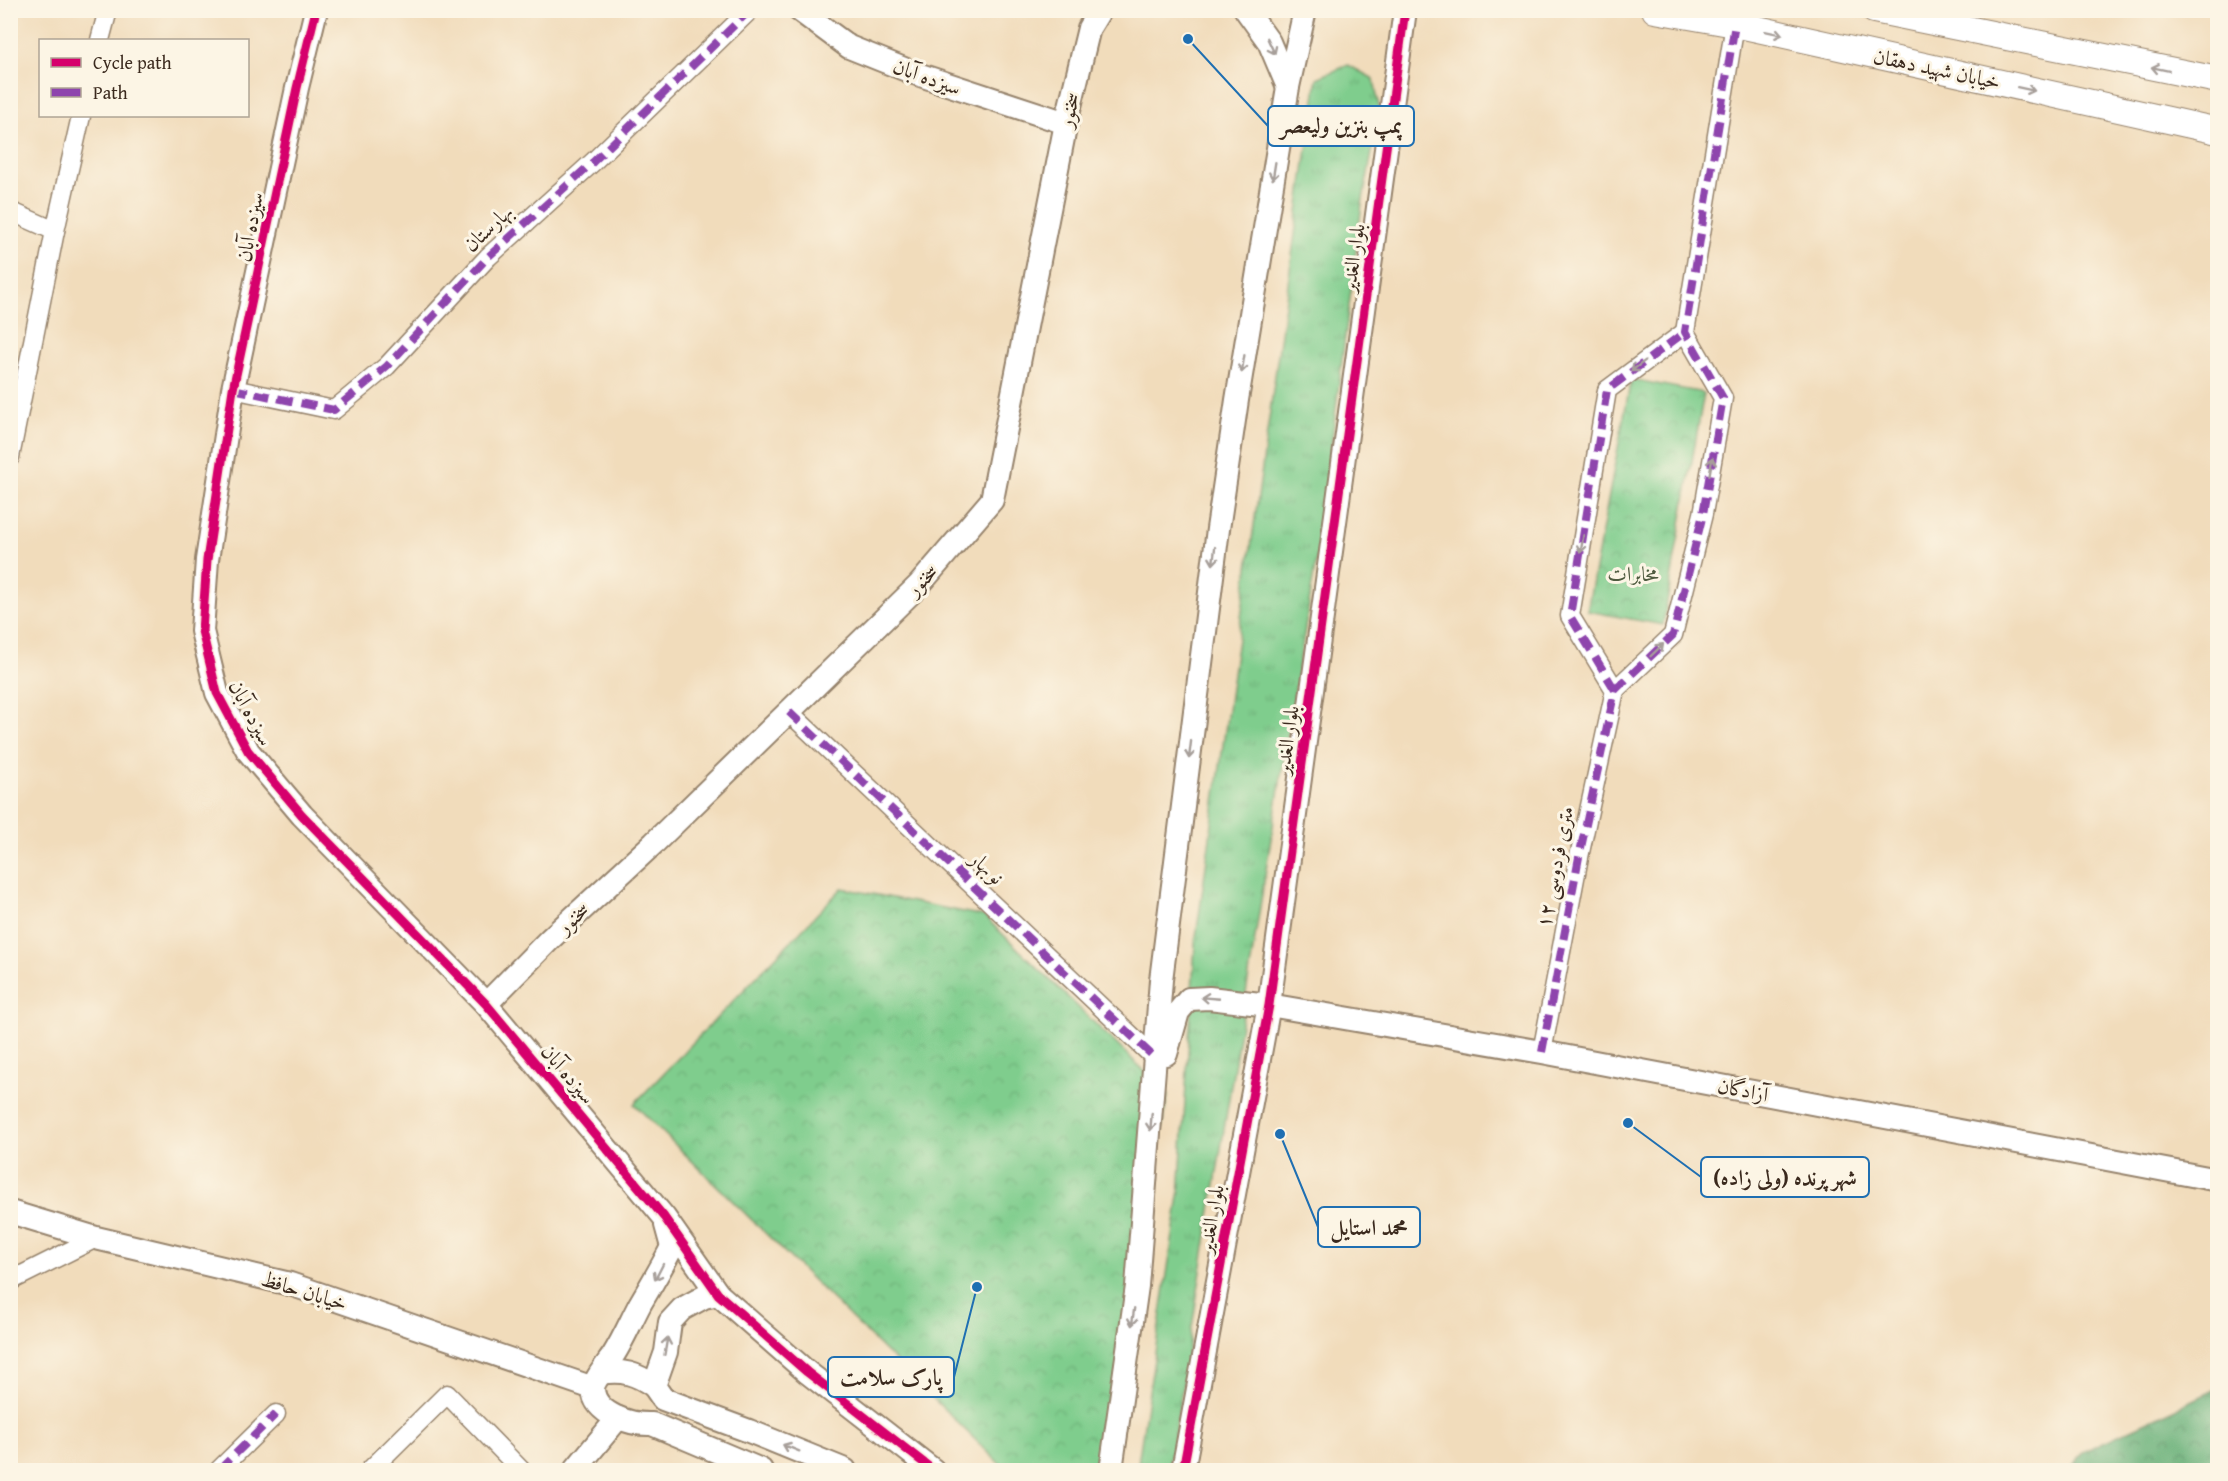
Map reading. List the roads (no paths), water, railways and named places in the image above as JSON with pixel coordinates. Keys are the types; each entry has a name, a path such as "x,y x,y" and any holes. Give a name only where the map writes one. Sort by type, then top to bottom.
{"main road":[{"name":"خیابان شهید دهقان","path":"1655,10 1735,24 2217,131"},
{"name":"خیابان شهید دهقان","path":"1874,10 2217,80"}],"street":[{"path":"100,39 108,10"},
{"name":"سیزده آبان","path":"316,10 297,88 233,389 207,560 202,631 217,693 248,752 302,815 486,1005 664,1217 718,1294 807,1372 933,1470"},
{"name":"بهارستان","path":"233,389 334,410 387,366 488,257 593,162 750,10"},
{"name":"سیزده آبان","path":"799,10 849,47 914,73 1066,123"},
{"name":"سخنور","path":"486,1005 550,939 654,843 935,568 992,500 1066,123 1089,28 1100,10"},
{"path":"1246,10 1269,42 1288,87"},
{"path":"1111,1470 1137,1286 1155,1058 1171,899 1218,528 1240,377 1288,87 1305,10"},
{"name":"بلوار الغدیر","path":"1183,1470 1269,1005 1406,10"},
{"path":"1685,332 1607,390 1570,616 1615,690 1673,635 1703,514 1723,398 1685,332 1735,24"},
{"path":"10,457 55,231 81,117"},
{"path":"10,211 55,231"},
{"name":"۱۲ متری فردوسی","path":"1542,1052 1579,857 1615,690"},
{"name":"نوبهار","path":"789,712 1155,1058"},
{"name":"آزادگان","path":"1154,1093 1175,1018 1185,1002 1199,998 1269,1005 1542,1052 2217,1180"},
{"name":"خیابان حافظ","path":"10,1212 96,1238 290,1284 597,1381"},
{"path":"664,1217 672,1247 639,1306 627,1334 597,1381 599,1404 618,1418 638,1424 652,1424 761,1470"},
{"path":"10,1281 96,1238"},
{"path":"652,1424 663,1415 658,1393 670,1322 682,1309 704,1297 718,1294"},
{"path":"597,1381 615,1370 629,1372 658,1393 845,1470"},
{"path":"370,1470 447,1394 521,1470"},
{"path":"219,1470 276,1414"},
{"path":"575,1470 618,1418"}],"place":[{"name":"پمپ بنزین ولیعصر","path":"1188,39"},
{"name":"شهر پرنده (ولی زاده)","path":"1628,1123"},
{"name":"محمد استایل","path":"1280,1134"},
{"name":"پارک سلامت","path":"977,1287"}],"park label":[{"name":"مخابرات","path":"1633,574"}]}
